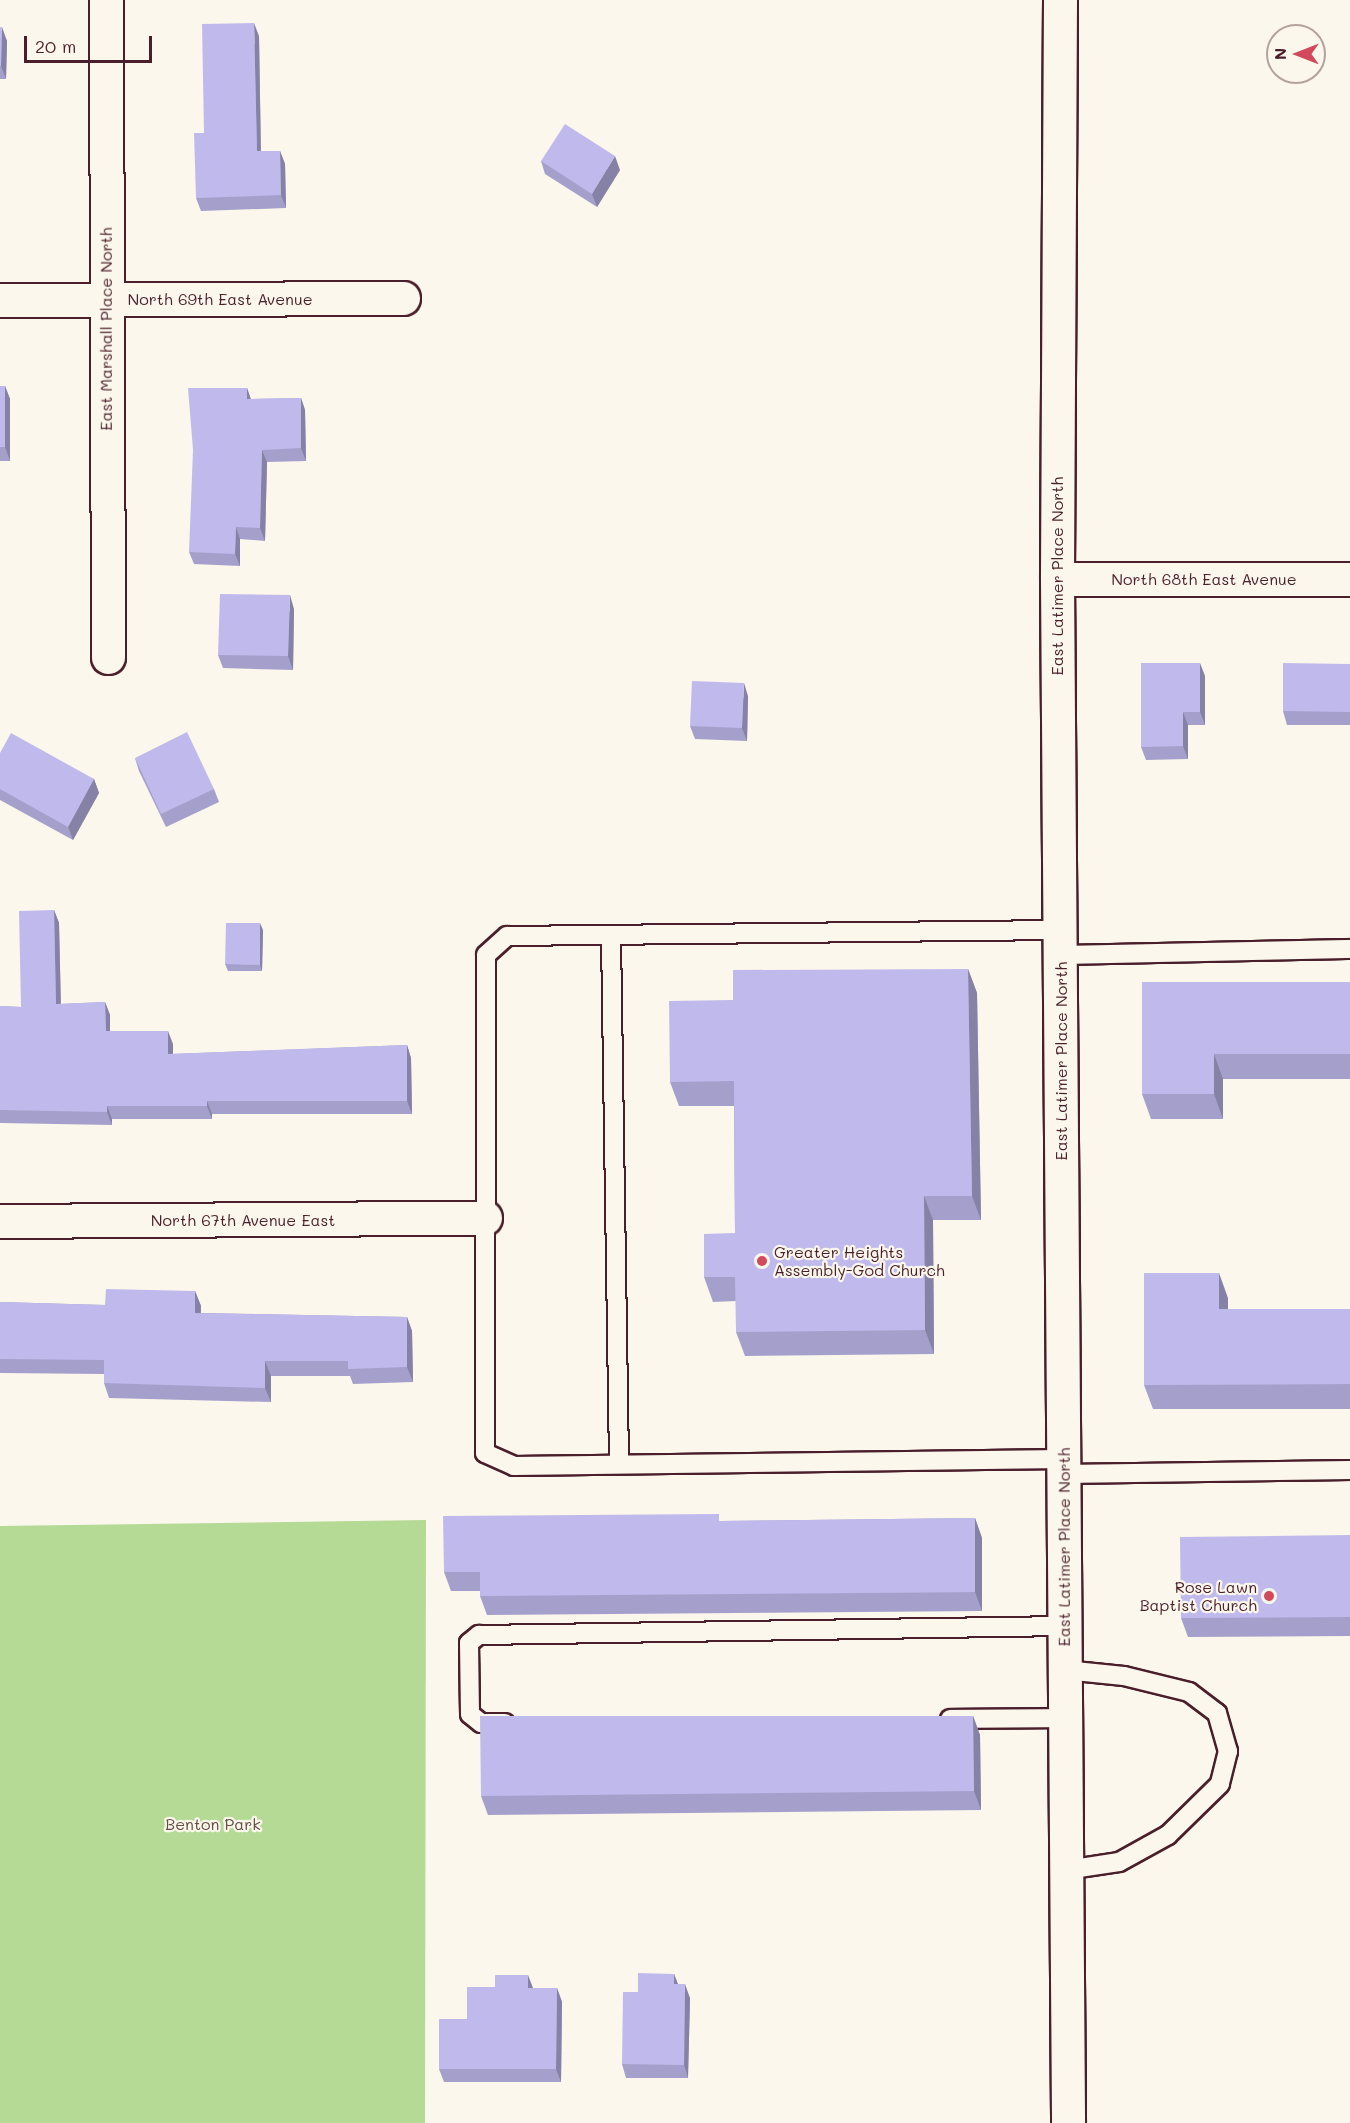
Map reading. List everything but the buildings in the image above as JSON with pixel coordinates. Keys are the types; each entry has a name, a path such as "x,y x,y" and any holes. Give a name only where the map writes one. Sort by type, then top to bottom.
{"street":[{"name":"East Marshall Place North","path":"106,0 108,657"},
{"name":"East Latimer Place North","path":"1060,0 1057,579 1068,2123"},
{"name":"North 69th East Avenue","path":"0,300 403,298"},
{"name":"North 68th East Avenue","path":"1057,579 1350,579"},
{"name":"North 67th Avenue East","path":"0,1221 485,1218"}],"lane":[{"path":"1350,949 507,936 486,955 485,1218 485,1453 514,1466 619,1463 1350,1470"},
{"path":"611,936 619,1463"},
{"path":"528,1722 481,1723 470,1714 469,1643 479,1635 1064,1626"},
{"path":"1065,1670 1124,1676 1190,1692 1217,1713 1228,1751 1221,1785 1168,1835 1119,1862 1066,1870"},
{"path":"929,1719 1065,1718"}],"green space":[{"name":"Benton Park","path":"426,1520 425,2123 0,2123 0,1526"}],"place":[{"name":"Greater Heights Assembly-God Church","path":"762,1261"},
{"name":"Rose Lawn Baptist Church","path":"1269,1596"}]}
